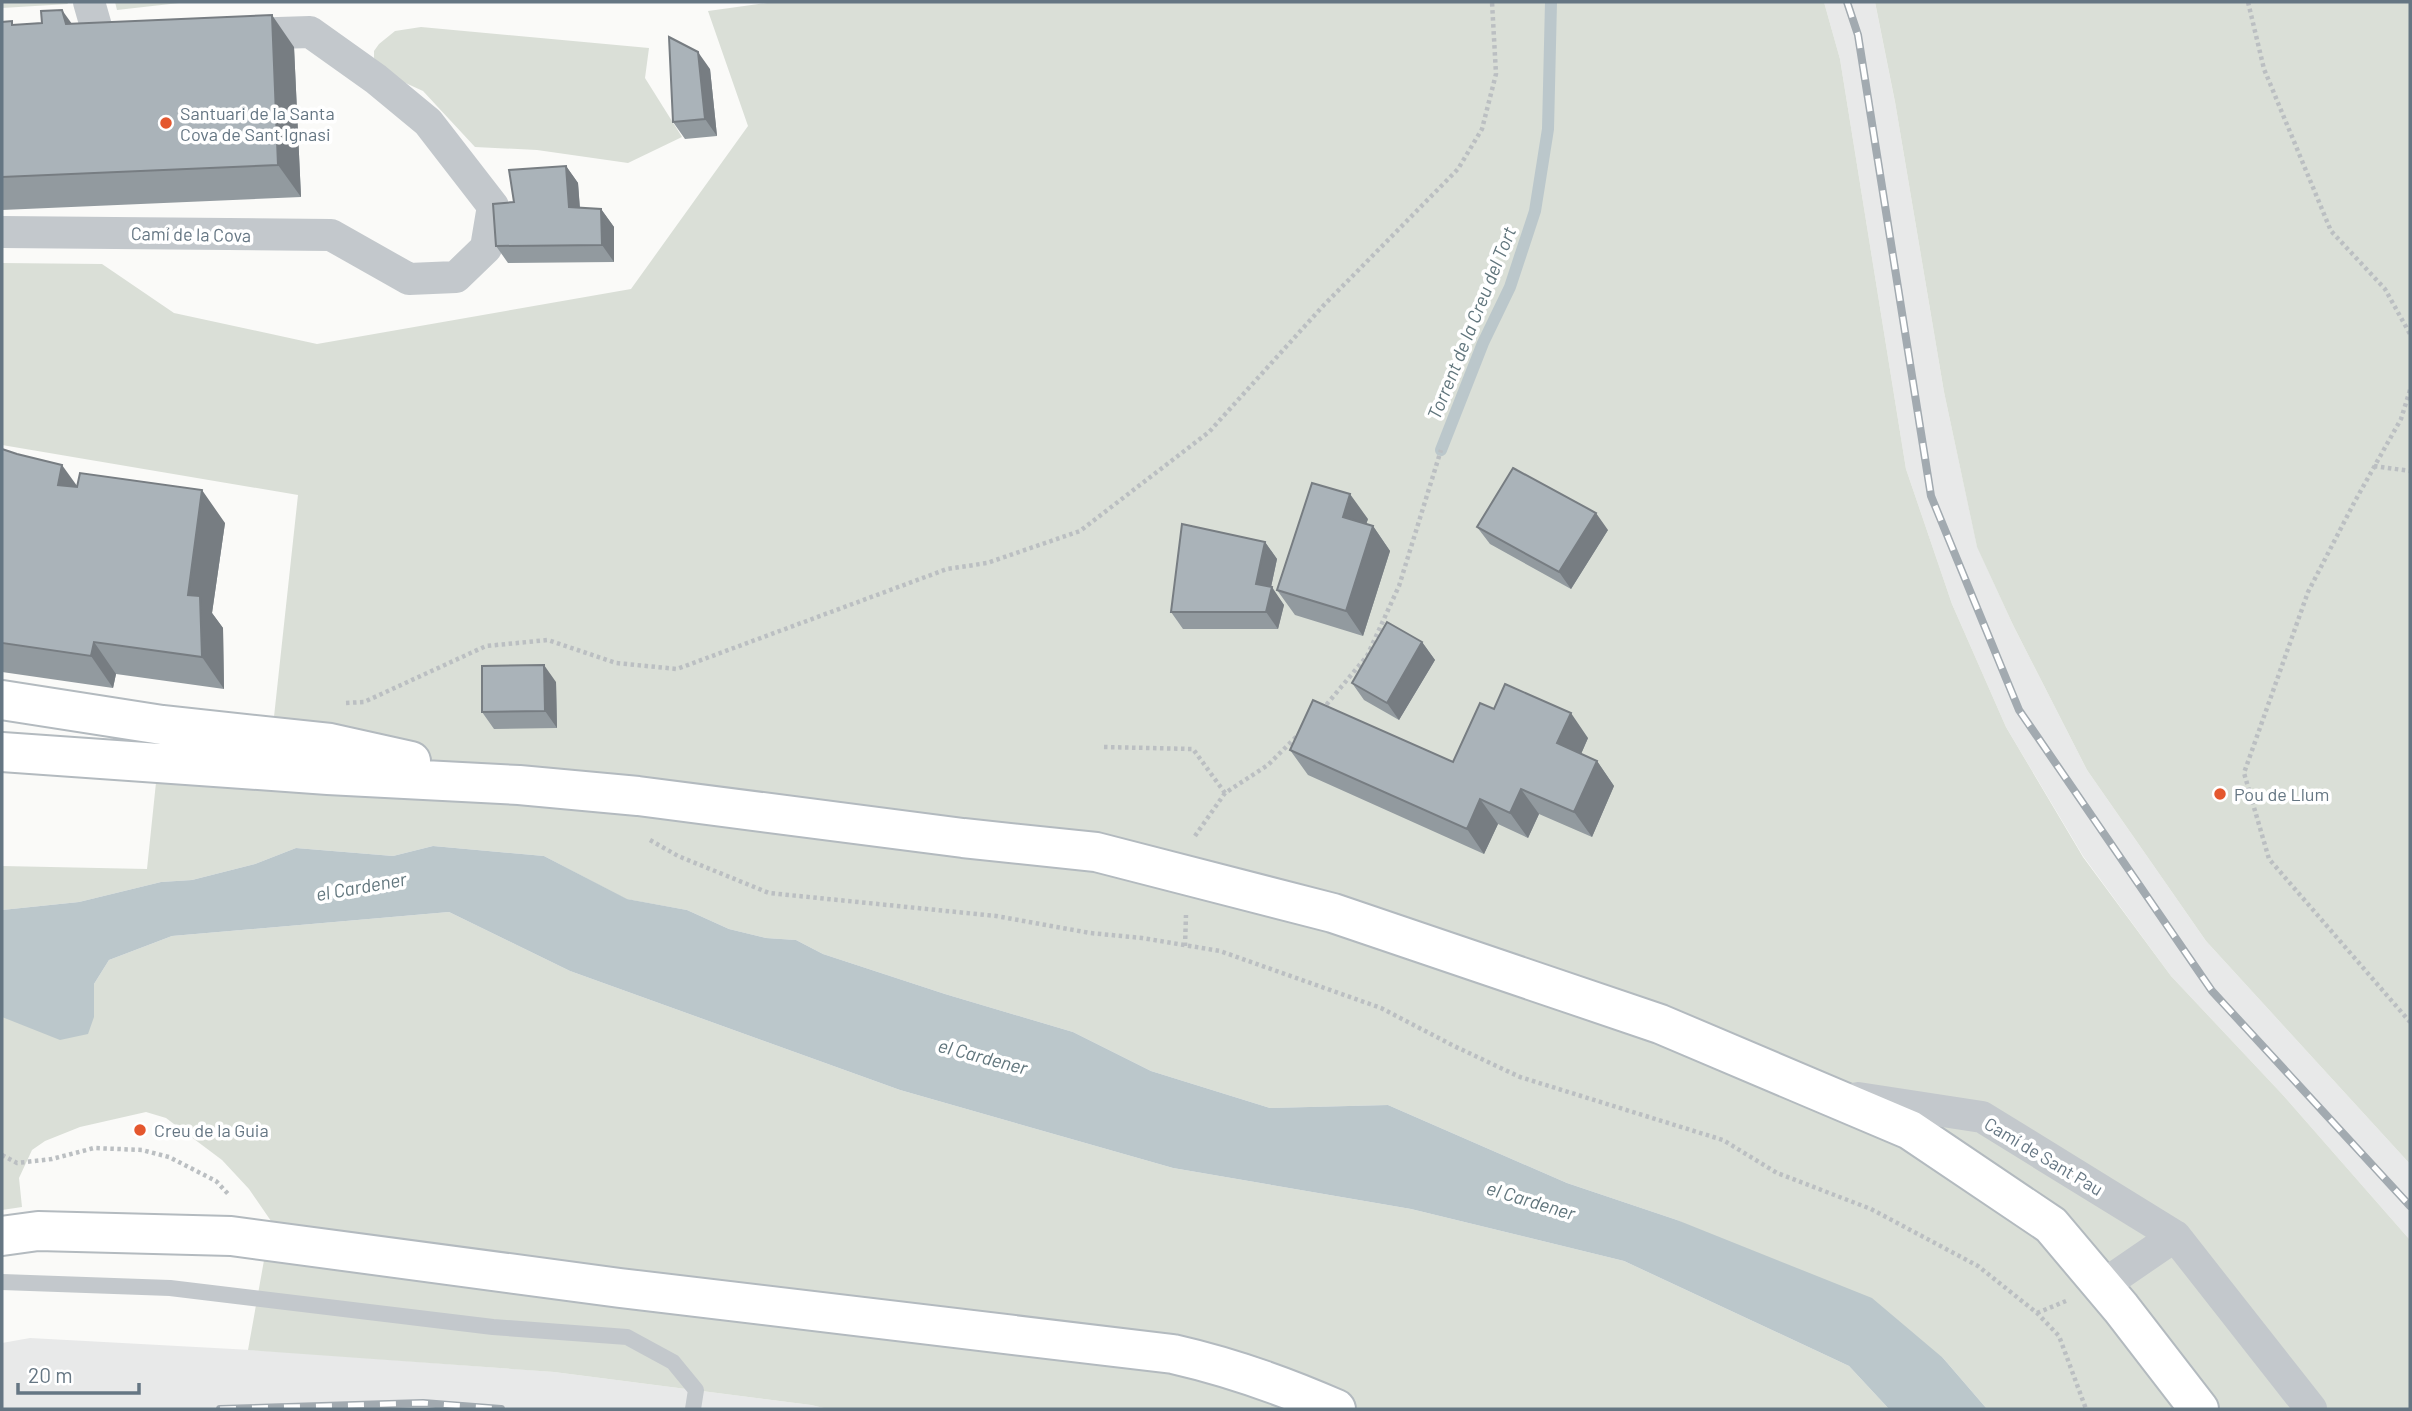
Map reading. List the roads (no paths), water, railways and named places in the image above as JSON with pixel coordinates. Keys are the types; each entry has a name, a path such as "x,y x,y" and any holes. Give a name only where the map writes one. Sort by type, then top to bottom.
{"main road":[{"path":"2,701 162,725 330,743 519,785"},
{"path":"2,752 519,785 638,796 963,838 1096,852 1346,918 1660,1024 1910,1130 2051,1225 2199,1409"},
{"path":"2,760 46,756"},
{"path":"2,1236 51,1231 232,1236 620,1288 1173,1354 1272,1382 1336,1409"}],"street":[{"path":"89,2 99,37 152,36"},
{"name":"Camí de la Cova","path":"2,232 331,235 409,279 456,277 486,248 493,206 428,121 376,79 310,32 218,34"},
{"name":"Camí de Sant Pau","path":"1818,1092 1982,1117 2175,1236 2311,1409"},
{"path":"2102,1286 2175,1236"}],"lane":[{"path":"2,1282 170,1288 493,1327 627,1338 673,1362 696,1390 693,1409"}],"water":[{"name":"el Cardener","path":"433,846 544,856 627,899 687,910 729,929 766,938 796,940 823,954 1073,1032 1151,1071 1270,1108 1388,1105 1567,1183 1677,1220 1872,1298 1943,1358 1987,1409 1889,1409 1849,1366 1624,1261 1411,1209 1173,1168 900,1090 570,971 449,912 172,936 109,960 94,984 94,1017 88,1034 60,1040 2,1017 2,910 79,902 161,882 192,880 255,864 296,848 393,856"}],"waterway":[{"name":"Torrent de la Creu del Tort","path":"1441,450 1483,343 1510,287 1535,211 1548,129 1551,2"}],"railway":[{"path":"1847,2 1858,35 1931,496 2019,710 2212,991 2410,1206"},
{"path":"220,1409 423,1403 501,1409"}],"place":[{"name":"Santuari de la Santa Cova de Sant Ignasi","path":"166,123"},
{"name":"Pou de Llum","path":"2220,794"},
{"name":"Creu de la Guia","path":"140,1130"}]}
